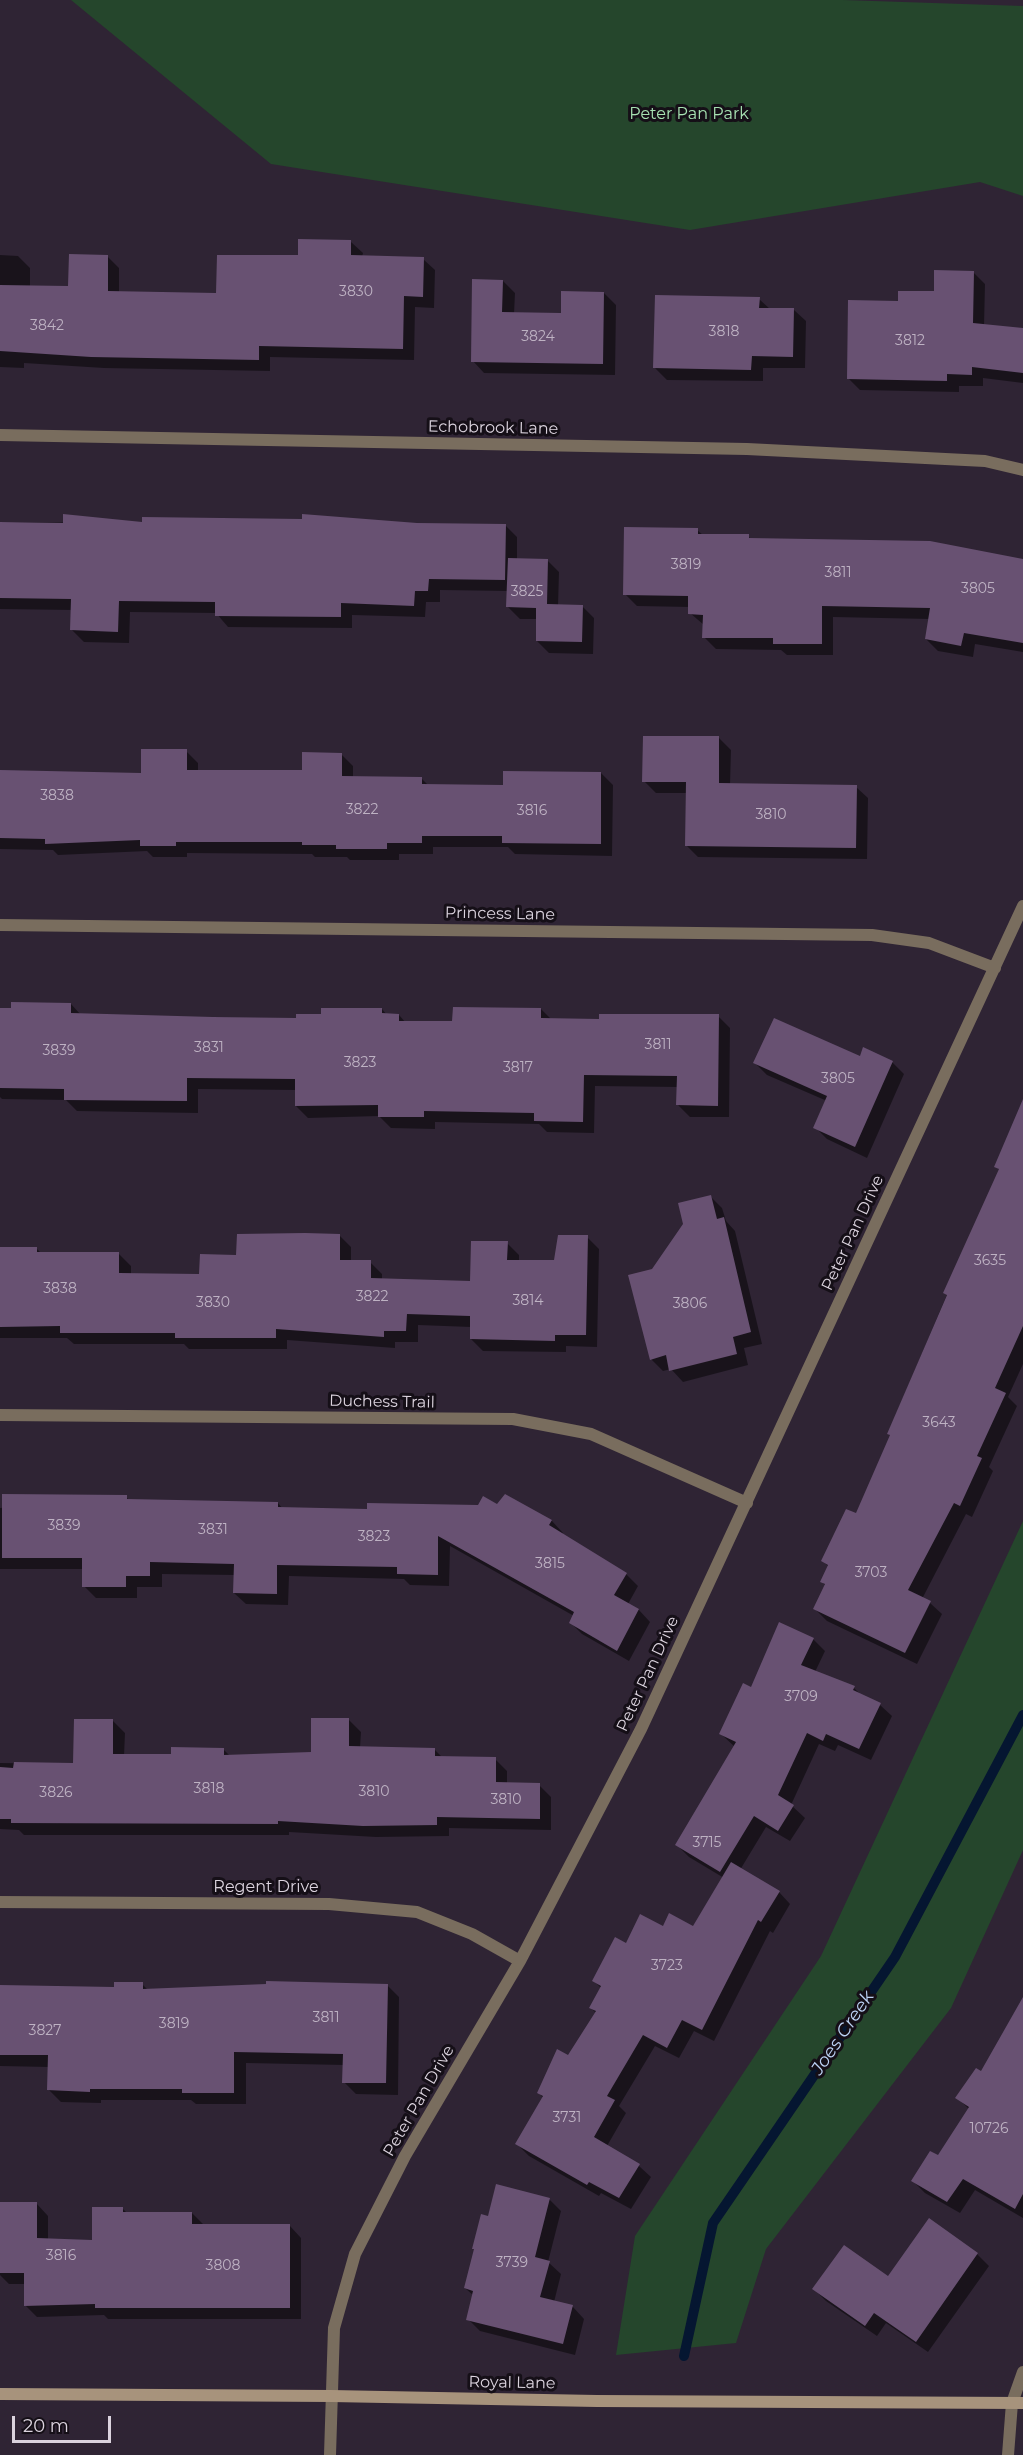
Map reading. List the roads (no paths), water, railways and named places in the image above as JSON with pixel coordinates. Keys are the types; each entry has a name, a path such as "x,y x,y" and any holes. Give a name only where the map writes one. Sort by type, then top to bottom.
{"main road":[{"name":"Royal Lane","path":"0,2394 1018,2403"}],"street":[{"name":"Echobrook Lane","path":"0,435 747,450 985,461 1023,470"},
{"name":"Peter Pan Drive","path":"330,2455 334,2328 355,2254 405,2156 520,1960 641,1729 1023,906"},
{"name":"Princess Lane","path":"0,925 872,935 928,943 995,968"},
{"name":"Duchess Trail","path":"0,1415 513,1419 591,1434 747,1503"},
{"name":"Regent Drive","path":"0,1902 329,1904 417,1912 472,1934 520,1960"},
{"path":"1008,2455 1023,2372"}],"waterway":[{"name":"Joes Creek","path":"684,2356 713,2223 895,1957 1023,1715"}],"park label":[{"name":"Peter Pan Park","path":"689,114"}]}
